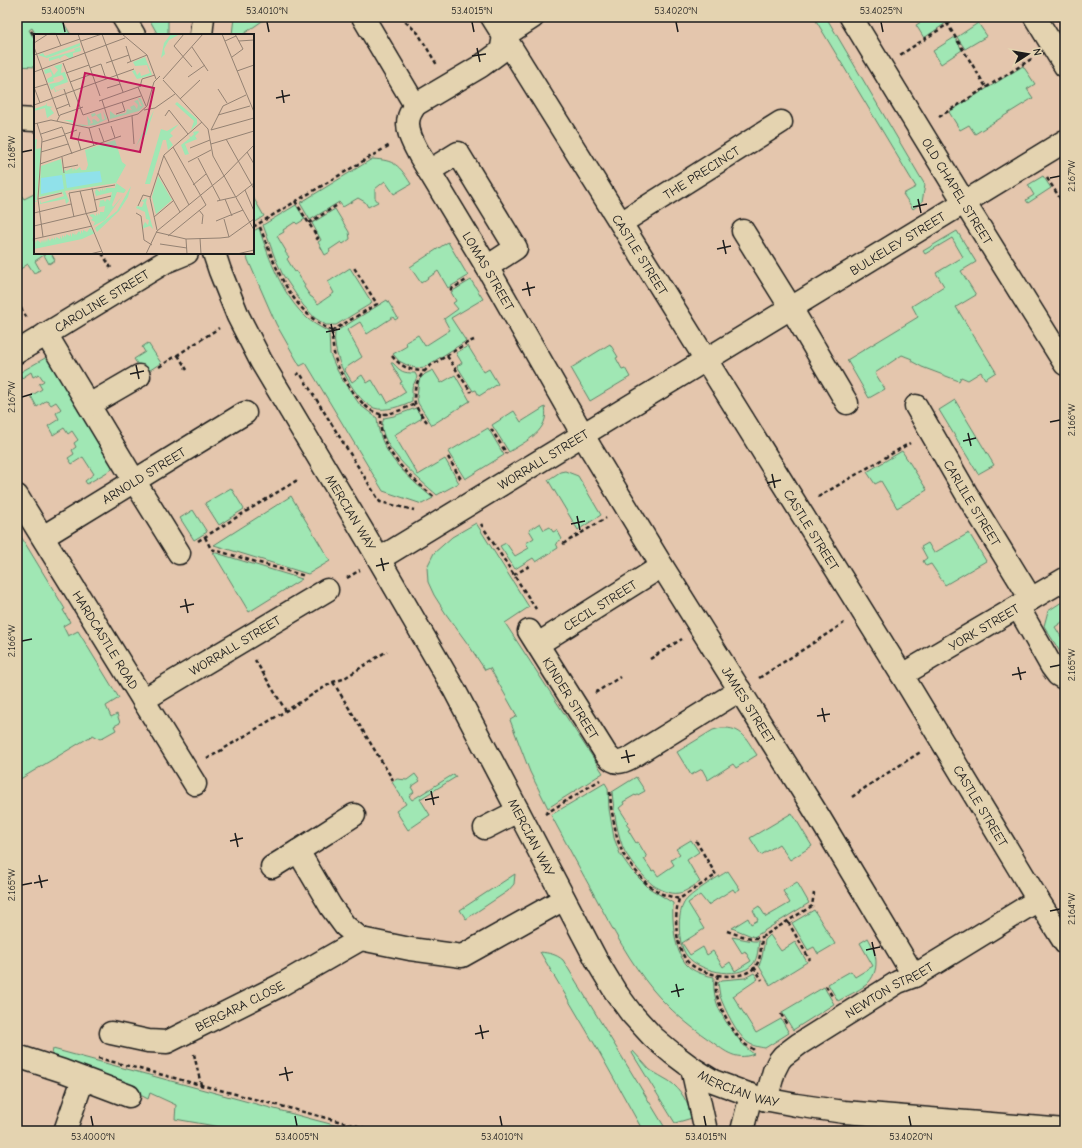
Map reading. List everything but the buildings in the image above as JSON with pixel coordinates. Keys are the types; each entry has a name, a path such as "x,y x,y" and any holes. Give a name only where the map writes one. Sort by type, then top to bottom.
{"street":[{"path":"123,17 133,34"},
{"path":"201,34 203,17"},
{"name":"CASTLE STREET","path":"492,17 686,326 941,738 1038,900 1061,931"},
{"path":"366,18 415,105 481,66 500,52 504,36 533,17"},
{"name":"OLD CHAPEL STREET","path":"851,17 964,202 1063,355"},
{"path":"1035,17 1065,66"},
{"name":"LOMAS STREET","path":"415,105 409,116 408,122 412,142 487,267 583,434"},
{"path":"17,119 34,120"},
{"name":"THE PRECINCT","path":"621,223 781,122"},
{"name":"BULKELEY STREET","path":"706,359 1065,141"},
{"path":"429,171 458,153 504,227 516,248 487,267"},
{"path":"743,231 791,308 847,403"},
{"name":"CAROLINE STREET","path":"17,352 165,262 185,254"},
{"name":"MERCIAN WAY","path":"214,254 238,316 264,366 379,559 454,689 598,963 615,991 631,1013 653,1037 692,1068 713,1081 759,1098 844,1112 1065,1130"},
{"path":"46,334 179,553"},
{"name":"WORRALL STREET","path":"379,559 706,359"},
{"path":"89,405 146,373"},
{"name":"CARLILE STREET","path":"916,406 970,499 1024,603 1052,667 1058,675 1065,679"},
{"name":"ARNOLD STREET","path":"42,537 135,482 245,413"},
{"name":"JAMES STREET","path":"583,434 662,566 740,690 914,976"},
{"name":"HARDCASTLE ROAD","path":"17,496 192,777"},
{"name":"CECIL STREET","path":"540,637 662,566"},
{"name":"YORK STREET","path":"902,675 1065,579"},
{"name":"WORRALL STREET","path":"144,700 323,592"},
{"name":"KINDER STREET","path":"540,637 576,705 606,754 615,762"},
{"path":"615,762 628,759 740,690"},
{"path":"272,867 354,815"},
{"path":"485,828 522,818"},
{"path":"298,851 331,907 345,926 361,939 410,949 462,956 564,898"},
{"name":"NEWTON STREET","path":"742,1131 779,1061 798,1044 898,982 914,976 1038,900"},
{"name":"BERGARA CLOSE","path":"111,1033 148,1041 167,1042 279,986 361,939"},
{"path":"17,1056 63,1071 129,1096"},
{"path":"692,1068 706,1131"},
{"path":"65,1131 83,1079"}],"path":[{"path":"400,17 418,33 449,85"},
{"path":"944,17 986,87"},
{"path":"882,67 959,17"},
{"path":"31,31 34,36"},
{"path":"920,129 1053,46"},
{"path":"254,226 410,133"},
{"path":"1035,159 1065,206"},
{"path":"295,201 318,238 316,240"},
{"path":"309,222 339,204"},
{"path":"260,227 276,267 295,300 308,315 332,331"},
{"path":"332,331 377,304 353,266"},
{"path":"146,373 178,355 238,316"},
{"path":"332,331 335,359 345,379 358,399 375,412 381,414 401,410 415,404"},
{"path":"427,422 415,404 415,387 418,380 425,371 467,343 474,340"},
{"path":"178,355 187,370"},
{"path":"392,356 398,363 405,367 416,371 425,371"},
{"path":"447,356 471,392"},
{"path":"300,373 380,502 417,511 429,528"},
{"path":"381,414 379,421 380,429 383,439 391,454 398,463 434,497"},
{"path":"492,429 519,474"},
{"path":"798,509 930,431"},
{"path":"448,457 471,502 514,574 540,637"},
{"path":"179,553 299,479"},
{"path":"563,544 626,506"},
{"path":"205,537 211,549 309,577 323,592 379,559"},
{"path":"514,574 531,565"},
{"path":"740,690 862,611"},
{"path":"650,659 701,628"},
{"path":"243,641 286,711"},
{"path":"192,777 286,711 333,682 343,679 387,651"},
{"path":"576,705 620,677"},
{"path":"333,682 393,780"},
{"path":"852,797 941,738"},
{"path":"522,818 609,774 615,762"},
{"path":"610,792 613,822 623,854 648,885 662,894 679,899"},
{"path":"696,841 716,875 679,899 677,907 677,932 679,945 683,955 688,962 706,973 730,976 743,974 757,964 762,937"},
{"path":"727,931 746,938 754,939 762,937 812,906 814,892"},
{"path":"788,922 810,960"},
{"path":"754,967 762,980"},
{"path":"718,975 716,990 722,1009 737,1034 746,1045 754,1050"},
{"path":"189,1032 201,1085"},
{"path":"91,1056 376,1131"},
{"path":"770,1131 781,1128 793,1129"}],"green space":[{"path":"17,17 60,17 70,34 35,34 32,28 29,30 34,38 34,67 17,66"},
{"path":"148,17 168,17 168,34 157,34"},
{"path":"234,17 268,17 243,34 232,34"},
{"path":"819,17 826,17 925,185 922,202 913,209 903,194 916,187 815,19"},
{"path":"929,17 942,17 946,23 924,38 916,25"},
{"path":"978,23 987,36 965,49 957,37"},
{"path":"955,37 962,50 941,64 933,51"},
{"path":"1023,66 1035,84 1027,89 1033,98 975,134 969,125 960,130 949,112"},
{"path":"372,159 391,162 396,165 411,184 394,194 385,181 375,189 375,198 378,202 368,207 365,202 358,198 343,207 339,202 310,220 300,203"},
{"path":"1043,176 1051,188 1028,203 1026,200 1034,195 1028,185"},
{"path":"34,194 34,254 52,254 55,260 49,264 44,255 35,261 40,270 34,273 28,264 19,270 17,266 17,199 22,196 24,199"},
{"path":"254,199 264,216 254,222"},
{"path":"296,205 305,219 297,224 295,222 277,236 289,257 287,259 305,285 304,287 311,297 318,304 334,293 328,282 350,268 372,303 336,325 326,325 315,318 303,305 283,275 263,225"},
{"path":"335,209 349,232 350,239 343,244 341,242 329,250 330,252 325,255 318,242 321,240 312,223"},
{"path":"259,228 272,265 291,300 308,319 329,332 330,354 336,368 343,381 360,405 377,418 379,431 389,453 404,473 433,498 422,504 383,491 306,363 300,366 276,324 245,254 254,254 254,230"},
{"path":"957,231 976,262 961,271 976,295 956,307 996,372 985,379 981,372 968,380 961,377 959,381 922,367 911,361 912,359 902,355 875,373 885,389 869,398 847,360 918,317 912,306 944,286 936,273 963,257 952,238 925,254 923,251"},
{"path":"448,242 468,276 448,288 438,271 421,283 410,267"},
{"path":"471,280 483,299 451,318 466,341 425,367 416,368 399,361 393,354 407,346 406,342 418,335 425,346 450,330 444,319 458,309 453,303 456,301 451,292"},
{"path":"387,300 398,318 395,320 393,317 367,334 360,322 347,330 362,357 344,369 352,382 362,375 367,383 372,380 388,403 406,392 391,363 402,371 415,373 417,377 412,388 412,401 393,408 378,409 367,404 354,390 348,380 336,352 335,332"},
{"path":"148,343 161,363 144,374 134,359 145,352 142,347"},
{"path":"610,344 618,357 616,358 622,369 625,368 630,377 590,401 571,368"},
{"path":"468,346 484,372 489,369 498,384 479,396 476,390 473,391 457,366 462,363 456,353"},
{"path":"52,354 119,465 87,484 85,481 94,474 83,457 72,464 68,458 74,454 72,450 76,447 74,443 78,440 72,431 68,434 64,428 53,435 48,426 59,419 56,413 61,409 56,402 51,405 47,400 37,407 31,396 42,389 39,384 44,381 39,374 33,377 31,372 22,378 19,373"},
{"path":"433,370 441,383 455,375 470,401 432,425 418,403 417,397 419,380 425,374"},
{"path":"955,400 994,465 978,474 939,410"},
{"path":"545,407 546,415 544,423 540,429 529,439 509,452 492,425 514,411 521,422"},
{"path":"416,408 422,418 394,435 418,475 445,459 459,483 437,495 404,464 389,446 384,436 382,424 384,418"},
{"path":"488,428 504,455 465,479 448,452"},
{"path":"902,451 927,490 897,508 881,481 875,484 867,472"},
{"path":"565,471 578,476 601,515 578,530 548,480 560,472"},
{"path":"231,488 244,509 219,525 205,503"},
{"path":"291,496 330,561 308,574 214,545"},
{"path":"193,510 207,532 194,540 180,518"},
{"path":"476,523 529,607 505,623 603,773 548,808 530,772 510,720 517,716 490,668 485,670 446,614 428,582 427,567 434,553 452,537"},
{"path":"540,523 544,530 550,527 553,532 557,530 562,539 556,543 558,548 536,562 533,558 515,569 500,546 506,543 515,556 529,548 526,543 534,538 529,530"},
{"path":"17,530 65,609 63,610 70,622 63,626 68,636 78,631 119,698 106,706 111,717 117,714 120,723 114,726 116,730 100,739 93,735 17,781"},
{"path":"969,533 986,561 945,585 931,564 926,566 923,561 927,558 921,547 928,543 934,553"},
{"path":"213,552 302,579 249,612"},
{"path":"1065,600 1065,620 1055,627 1065,643 1065,653 1062,655 1044,626 1048,611"},
{"path":"728,728 743,735 757,755 736,768 733,764 708,780 702,769 691,775 677,752 713,730"},
{"path":"415,774 420,781 411,787 414,792 409,796 412,800 454,774 456,777 420,799 430,815 408,830 396,811 406,804 392,782 397,779 407,780"},
{"path":"636,777 645,791 623,802 624,804 619,808 628,822 626,824 630,829 628,830 636,843 638,842 647,857 644,859 652,871 654,870 658,876 674,865 671,860 680,854 676,849 691,840 699,852 687,860 700,882 679,893 672,893 662,890 653,885 646,879 630,859 622,845 618,831 612,792"},
{"path":"605,783 608,788 609,809 614,838 620,854 632,871 649,888 673,903 676,943 682,958 686,964 695,971 714,977 714,993 721,1014 741,1042 754,1054 740,1056 729,1053 693,1028 659,997 622,946 551,815"},
{"path":"792,813 812,846 790,860 779,844 761,855 750,838"},
{"path":"728,871 740,889 735,892 733,889 708,905 700,895 688,903 704,929 682,943 690,955 703,947 707,955 713,951 723,967 730,962 735,971 751,961 745,951 742,953 732,937 759,941 755,962 746,969 728,973 707,969 690,959 685,953 681,942 679,921 682,908 687,899"},
{"path":"515,874 514,884 508,891 466,919 460,910"},
{"path":"797,882 809,903 754,937 732,928 748,918 751,924 758,920 753,910 759,906 766,917 790,903 783,891"},
{"path":"814,910 835,944 818,954 814,947 808,950 792,923"},
{"path":"770,935 781,951 795,942 807,962 770,985 759,966 765,940"},
{"path":"868,938 874,950 876,962 874,974 866,985 838,1001 828,984 851,971 855,977 873,966 860,943"},
{"path":"540,952 558,956 563,960 667,1131 643,1131 598,1050"},
{"path":"754,973 758,979 733,996 756,1033 781,1019 789,1033 765,1048 751,1044 743,1038 728,1014 719,993 718,983 722,980 745,978"},
{"path":"824,987 834,1004 793,1030 782,1012"},
{"path":"53,1049 357,1131 243,1131 175,1119 176,1105 150,1093 148,1099 104,1076 51,1059"},
{"path":"633,1051 650,1070 678,1088 689,1107 692,1118 675,1123 632,1053"}]}
